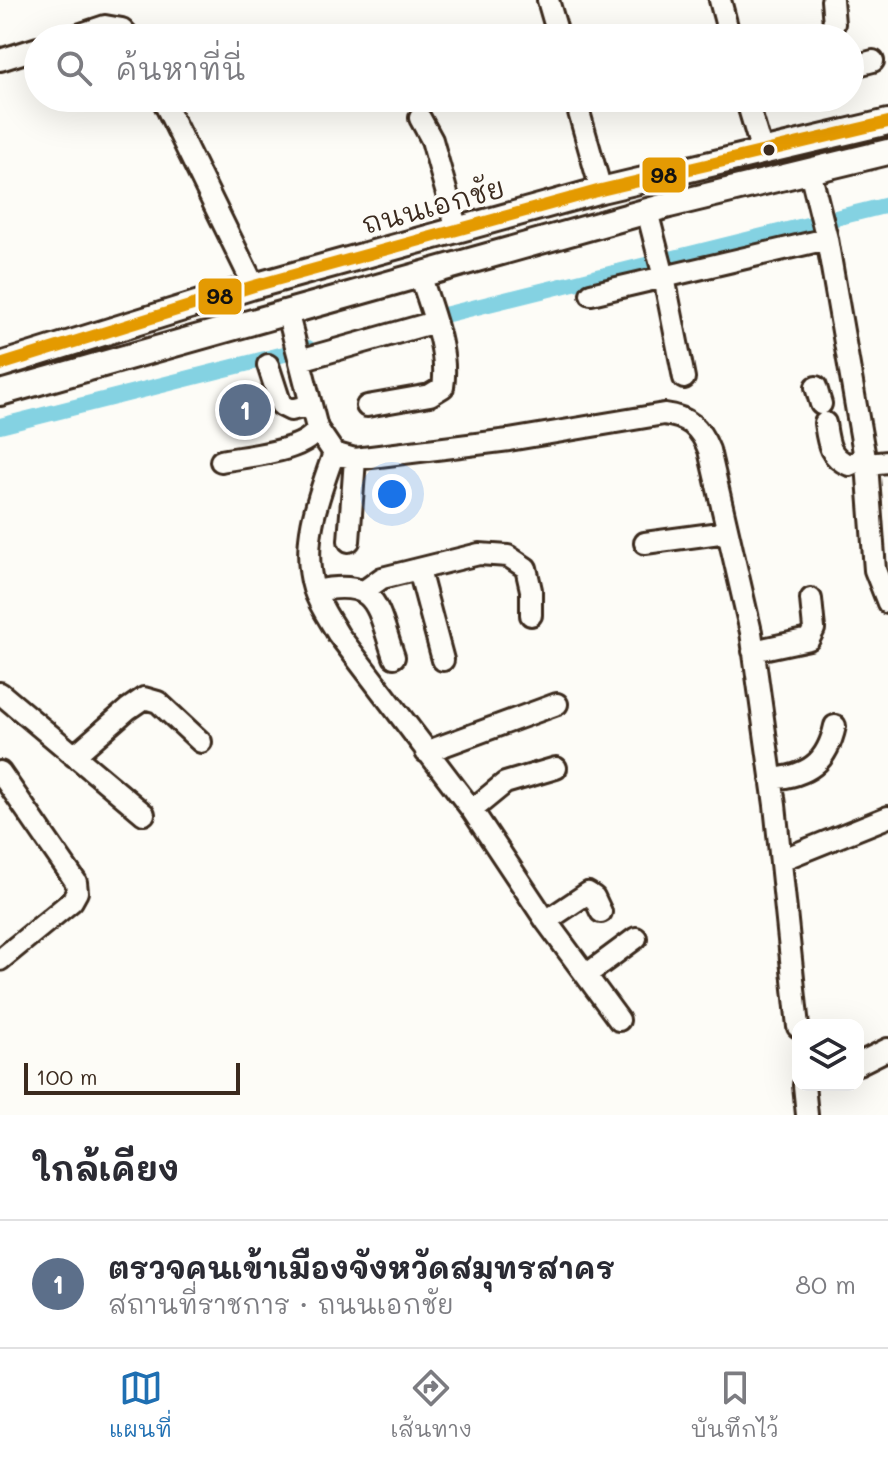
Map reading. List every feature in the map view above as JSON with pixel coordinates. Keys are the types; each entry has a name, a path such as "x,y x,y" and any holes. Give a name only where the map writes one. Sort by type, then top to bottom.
{"main road":[{"name":"ถนนเอกชัย","path":"0,365 254,286 601,190 888,122"},
{"path":"0,393 289,318 429,303 572,232 888,152"},
{"path":"564,201 572,232"}],"street":[{"path":"548,0 555,24"},
{"path":"720,0 726,24"},
{"path":"832,0 834,24"},
{"path":"0,60 24,52"},
{"path":"864,63 873,61"},
{"path":"169,112 254,286"},
{"path":"579,112 601,190"},
{"path":"751,112 762,152"},
{"path":"420,118 432,140 457,230"},
{"path":"810,171 826,235 866,461 880,520 875,570 888,603"},
{"path":"647,211 684,378"},
{"path":"591,294 662,273 826,235"},
{"path":"298,353 429,303 445,371 443,387 430,395 367,406"},
{"path":"289,318 317,428 334,453 355,459 509,440 664,414 677,416 697,427 703,435 709,450 753,651 781,860 797,1019"},
{"path":"268,365 281,405 291,410 311,405"},
{"path":"821,405 829,447 837,460 849,465 866,461 888,462"},
{"path":"221,461 298,446 315,434 317,428"},
{"path":"334,453 318,492 310,540 309,570 315,591 338,634 472,810 546,921 619,1020"},
{"path":"349,541 355,459"},
{"path":"645,543 727,532"},
{"path":"364,591 382,578 479,554 508,556 526,568 531,590 531,615"},
{"path":"419,570 443,660"},
{"path":"315,591 350,586 364,591 377,609 394,657"},
{"path":"753,651 809,639 814,629 811,599"},
{"path":"0,693 144,814"},
{"path":"74,756 144,698 158,702 201,742"},
{"path":"426,752 557,704"},
{"path":"771,779 795,777 810,770 831,746 835,726"},
{"path":"472,810 505,783 556,768"},
{"path":"0,772 76,882 77,892 72,901 0,960"},
{"path":"781,860 888,817"},
{"path":"546,921 588,893 594,897 601,912"},
{"path":"586,975 636,938"},
{"path":"864,1061 888,1049"},
{"path":"805,1091 807,1115"}],"waterway":[{"path":"424,320 888,205"},
{"path":"0,426 308,348"}],"transit line":[{"name":"98","path":"0,365 254,286 601,190 888,122"}],"place":[{"name":"ตรวจคนเข้าเมืองจังหวัดสมุทรสาคร","path":"245,410"}]}
